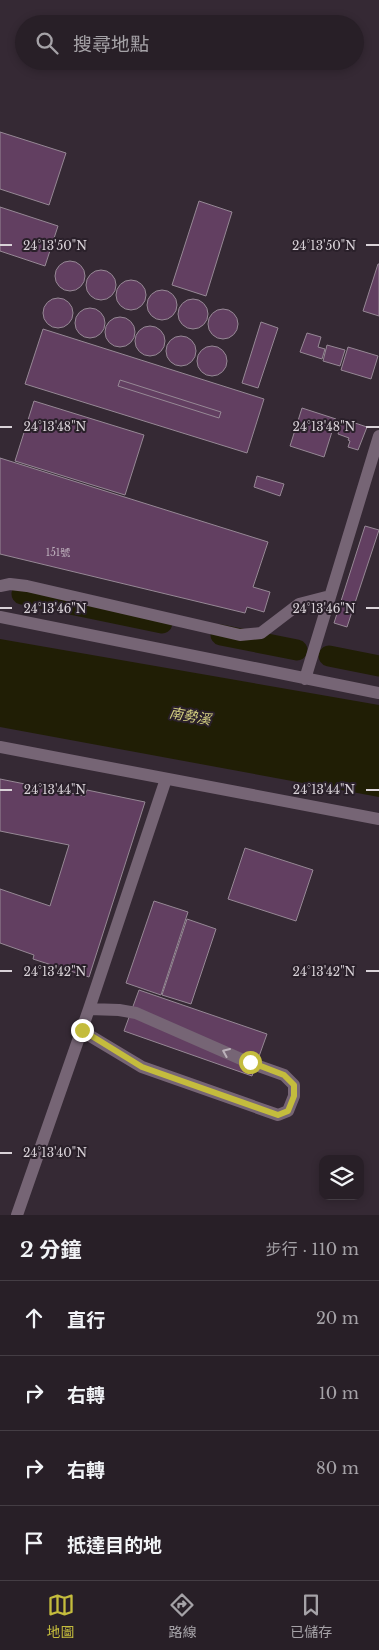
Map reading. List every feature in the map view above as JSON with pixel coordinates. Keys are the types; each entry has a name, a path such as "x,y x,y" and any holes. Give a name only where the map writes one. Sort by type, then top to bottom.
{"street":[{"path":"305,679 379,436"},
{"path":"0,586 10,584 27,586 240,635 261,633 299,604 330,596"},
{"path":"0,617 379,693"},
{"path":"0,747 379,819"},
{"path":"17,1215 82,1030 166,779"},
{"path":"82,1030 142,1067 278,1115 288,1111 294,1096 294,1085 284,1075 136,1013 120,1010 89,1009"}],"water":[{"name":"南勢溪","path":"0,639 379,705 379,797 0,727"}],"building":[{"path":"0,132 66,153 49,205 0,189"},
{"path":"199,201 232,212 206,296 172,285"},
{"path":"0,207 58,226 45,266 0,251"},
{"path":"70,261 76,262 84,270 84,282 76,290 70,291 64,290 56,282 55,276 56,270 64,262"},
{"path":"379,264 379,316 363,311"},
{"path":"101,270 111,275 116,285 111,295 101,300 91,295 86,285 91,275"},
{"path":"131,280 137,281 145,289 145,301 137,309 131,310 125,309 117,301 116,295 117,289 125,281"},
{"path":"162,290 168,291 176,299 176,311 168,319 162,320 156,319 148,311 147,305 148,299 156,291"},
{"path":"58,298 64,299 72,307 72,319 64,327 58,328 52,327 44,319 43,313 44,307 52,299"},
{"path":"193,299 199,300 207,308 207,320 199,328 193,329 187,328 179,320 178,314 179,308 187,300"},
{"path":"90,308 96,309 104,317 104,329 96,337 90,338 84,337 76,329 75,323 76,317 84,309"},
{"path":"223,309 233,314 238,324 233,334 223,339 213,334 208,324 213,314"},
{"path":"120,317 126,318 134,326 134,338 126,346 120,347 114,346 106,338 105,332 106,326 114,318"},
{"path":"261,322 278,328 258,388 242,383"},
{"path":"150,326 156,327 164,335 164,347 156,355 150,356 144,355 136,347 135,341 136,335 144,327"},
{"path":"43,329 264,399 247,453 25,384"},
{"path":"307,333 321,337 318,347 325,349 322,359 300,352"},
{"path":"181,336 187,337 195,345 195,357 187,365 181,366 175,365 167,357 166,351 167,345 175,337"},
{"path":"327,345 345,350 340,366 323,361"},
{"path":"212,346 222,351 227,361 222,371 212,376 202,371 197,361 202,351"},
{"path":"348,347 378,356 371,379 341,370"},
{"path":"120,380 221,412 219,418 118,386"},
{"path":"34,401 144,435 125,495 15,461"},
{"path":"302,408 336,419 324,457 290,446"},
{"path":"343,419 367,427 358,450 348,447 349,438 338,434"},
{"path":"0,458 268,542 253,587 270,592 264,612 247,607 245,613 0,554"},
{"path":"257,476 284,484 280,496 254,487"},
{"path":"365,526 379,530 347,627 334,623"},
{"path":"0,779 85,796 87,790 145,802 89,977 33,959 34,955 0,943 0,889 50,906 69,845 0,831"},
{"path":"245,848 313,870 296,921 228,899"},
{"path":"154,901 188,912 161,995 126,983"},
{"path":"187,919 216,929 191,1004 162,995"},
{"path":"139,990 267,1034 252,1076 124,1031"}],"waterway":[{"path":"22,594 162,623"},
{"path":"221,635 297,650"},
{"path":"329,656 379,666"}],"route":[{"path":"82,1030 142,1067 278,1115 288,1111 294,1096 294,1085 284,1075 250,1062"}]}
